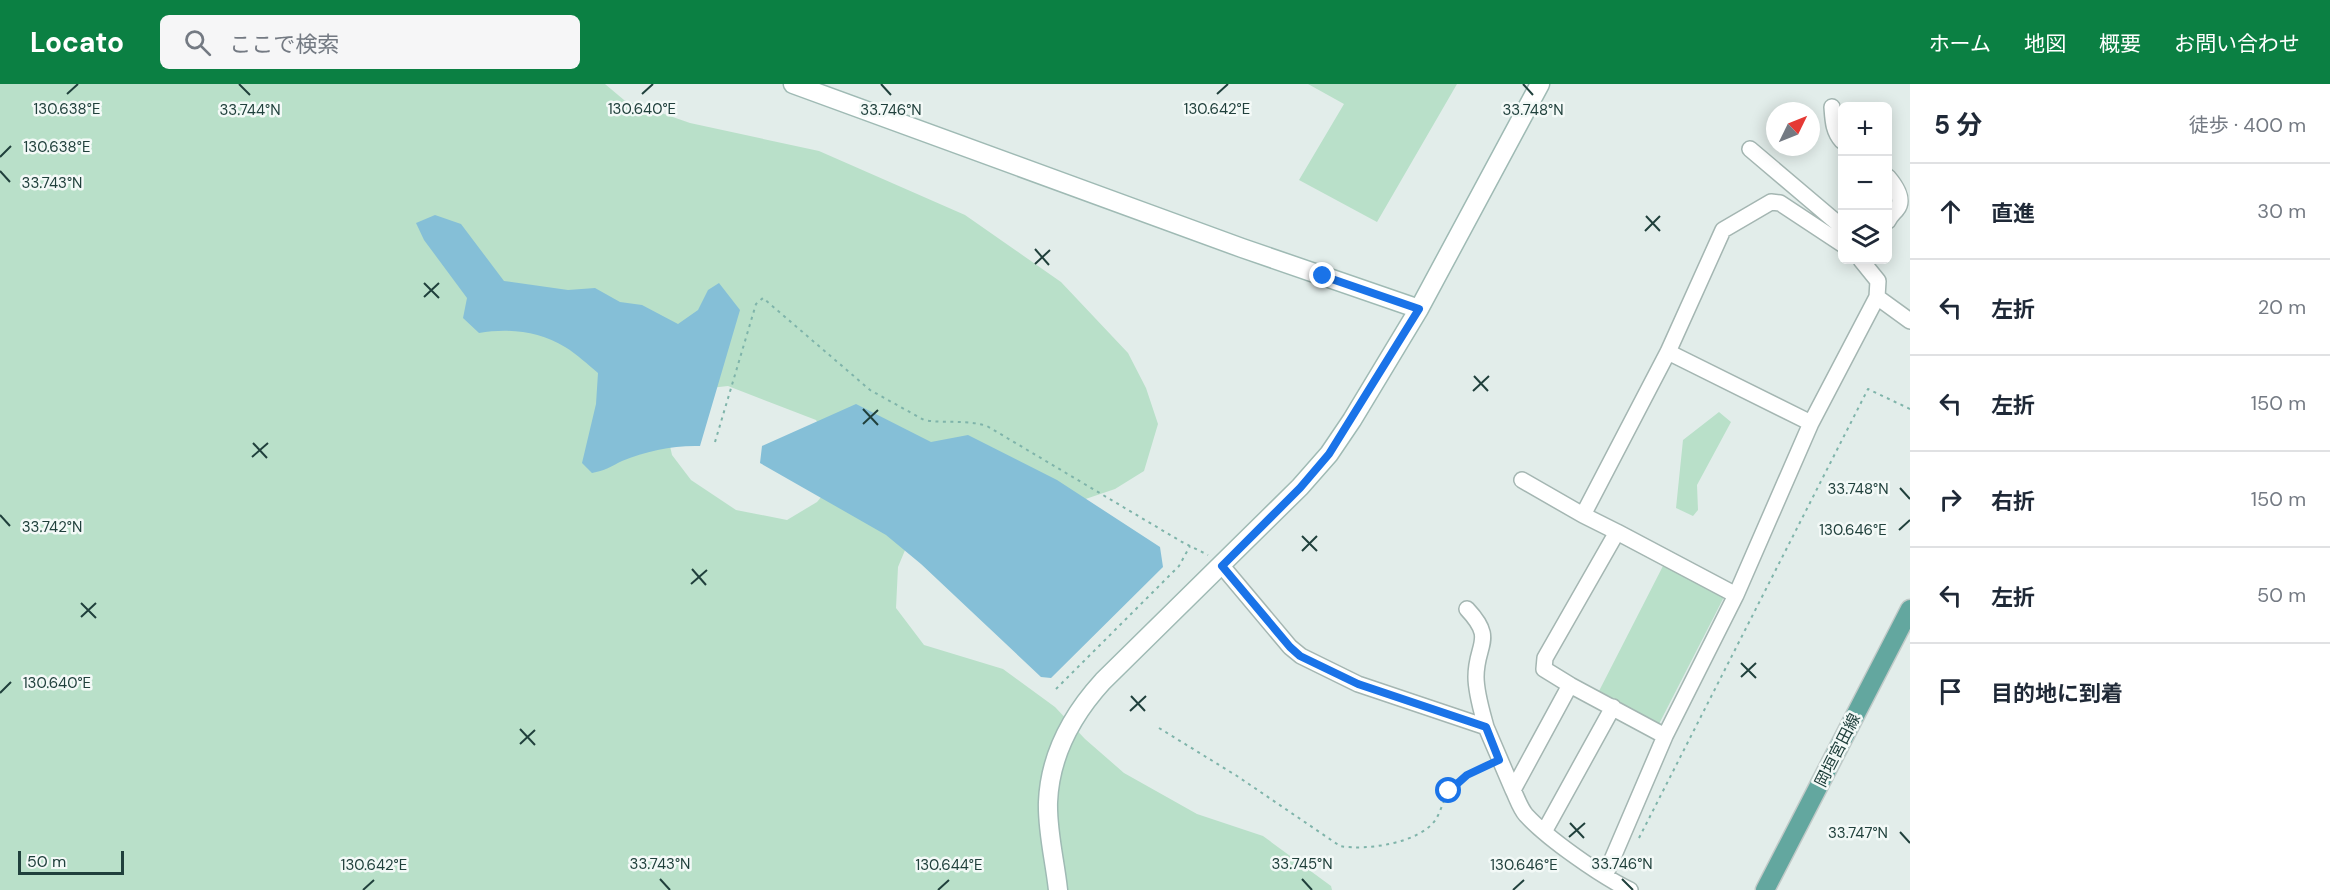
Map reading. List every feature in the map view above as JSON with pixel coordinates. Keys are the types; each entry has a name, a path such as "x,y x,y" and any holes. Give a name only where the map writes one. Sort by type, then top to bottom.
{"main road":[{"name":"岡垣宮田線","path":"1765,890 1910,609"}],"street":[{"path":"793,84 1242,248 1419,309"},
{"path":"1058,890 1048,803 1054,760 1066,731 1084,702 1103,681 1300,488 1329,454 1419,309 1540,84"},
{"path":"1832,107 1833,123 1838,135"},
{"path":"1750,149 1838,224"},
{"path":"1892,182 1900,198 1899,207 1892,215"},
{"path":"1584,515 1668,352 1723,230 1771,202 1780,202 1838,241"},
{"path":"1605,876 1665,736 1736,595 1810,423 1877,297 1878,281 1867,264"},
{"path":"1877,297 1910,321"},
{"path":"1668,352 1810,423"},
{"path":"1522,480 1736,595"},
{"path":"1617,532 1545,658 1544,669 1665,736"},
{"path":"1222,566 1300,656 1358,684 1486,727"},
{"path":"1467,609 1478,621 1484,633 1476,677 1486,727 1524,813 1544,832 1605,876 1630,890"},
{"path":"1513,790 1570,685"},
{"path":"1544,832 1613,708"}],"path":[{"path":"716,442 756,304 763,298 870,390 924,420 970,421 987,426 1190,546 1215,558 1222,566"},
{"path":"1636,842 1868,389 1910,409"},
{"path":"1056,689 1179,566 1190,546"},
{"path":"1159,728 1237,776 1340,846 1350,848 1365,849 1380,846 1424,830 1435,821 1449,791 1467,775 1499,760"}],"green space":[{"path":"0,84 605,84 624,100 690,123 819,151 965,215 1061,282 1128,353 1146,388 1158,424 1144,471 1115,489 1062,507 913,531 898,567 896,608 924,645 1003,669 1055,707 1085,739 1124,773 1197,814 1263,836 1331,886 1332,890 0,890","holes":["728,386 816,420 827,438 832,484 817,502 787,520 736,510 691,480 672,455 668,437 701,389"]},
{"path":"1308,84 1457,84 1377,222 1299,180 1344,104"},
{"path":"1719,412 1731,422 1697,485 1698,510 1693,516 1676,508 1683,440"},
{"path":"1664,564 1725,595 1659,724 1598,693"}],"water":[{"path":"435,215 461,224 504,281 568,290 595,288 620,302 642,305 678,324 698,310 708,290 719,283 740,310 700,446 671,448 631,457 592,473 582,463 596,404 598,373 578,356 545,337 512,331 479,333 463,318 467,298 424,240 416,223"},
{"path":"856,404 931,442 968,435 1057,480 1160,547 1163,567 1051,678 1041,677 921,564 886,535 760,463 762,446"}],"route":[{"path":"1323,276 1419,309 1329,454 1300,488 1222,566 1300,656 1358,684 1486,727 1499,760 1491,765 1478,768 1449,791"}]}
